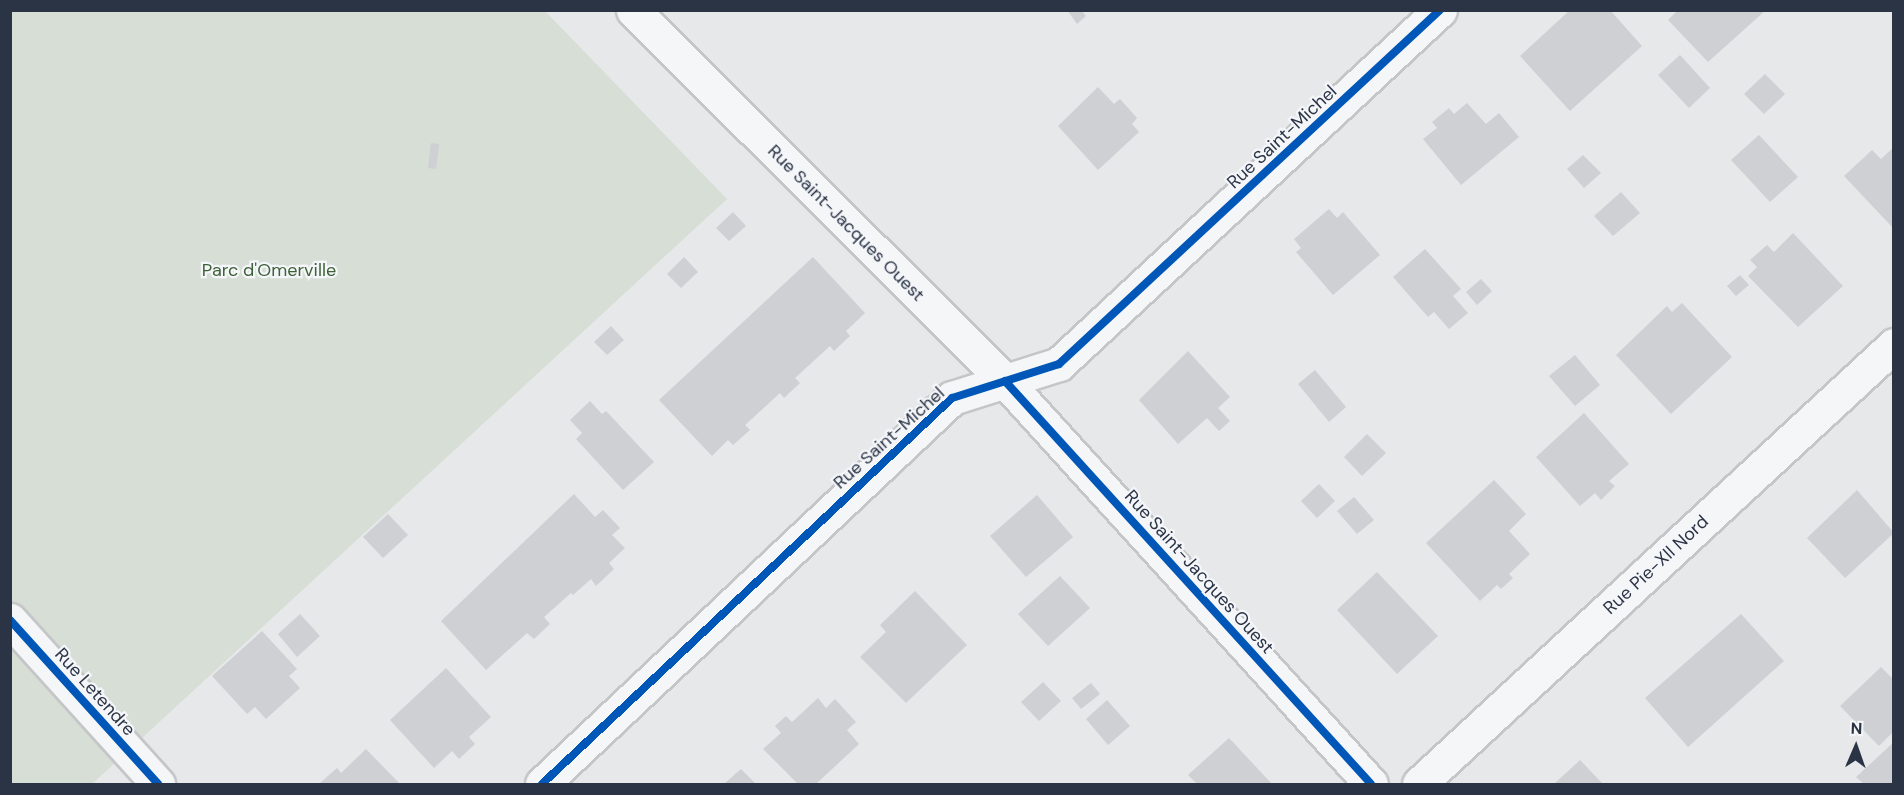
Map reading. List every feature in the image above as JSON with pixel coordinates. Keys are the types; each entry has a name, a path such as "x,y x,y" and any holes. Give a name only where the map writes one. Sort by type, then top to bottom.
{"street":[{"name":"Rue Saint-Jacques Ouest","path":"633,10 1005,381 1371,784"},
{"name":"Rue Saint-Michel","path":"542,784 952,398 1059,364 1440,10"},
{"name":"Rue Pie-XII Nord","path":"1419,784 1893,345"},
{"name":"Rue Letendre","path":"10,620 158,784"}],"green space":[{"name":"Parc d'Omerville","path":"10,11 545,11 727,199 92,784 11,784"}],"building":[{"path":"1067,10 1081,10 1086,16 1077,24"},
{"path":"1570,10 1610,10 1642,46 1570,111 1520,56"},
{"path":"1678,10 1766,10 1708,62 1668,20"},
{"path":"1680,55 1710,88 1689,108 1658,75"},
{"path":"1765,74 1785,94 1764,114 1744,94"},
{"path":"1098,87 1114,104 1120,99 1137,118 1132,124 1139,132 1098,170 1058,126"},
{"path":"1467,103 1486,124 1499,113 1519,137 1461,185 1423,139 1437,128 1432,122 1449,108 1454,114"},
{"path":"1759,135 1798,177 1770,202 1731,160"},
{"path":"431,143 439,144 436,169 428,168"},
{"path":"1894,147 1894,229 1844,176 1872,150 1881,159"},
{"path":"1583,155 1601,173 1584,188 1567,169"},
{"path":"1621,192 1640,213 1613,236 1594,216"},
{"path":"1329,209 1337,218 1343,212 1380,255 1333,295 1296,252 1301,248 1294,239"},
{"path":"733,212 746,226 729,241 716,228"},
{"path":"1793,233 1843,286 1798,327 1748,276 1757,267 1750,260 1767,245 1774,252"},
{"path":"1425,249 1461,289 1453,296 1468,313 1449,329 1434,312 1428,317 1393,277"},
{"path":"684,257 698,272 681,288 667,274"},
{"path":"813,257 865,313 846,331 850,336 834,351 830,346 795,378 800,383 784,398 780,393 745,425 750,430 733,445 728,440 712,456 659,400"},
{"path":"1740,275 1749,285 1736,296 1727,286"},
{"path":"1481,279 1492,291 1477,305 1466,292"},
{"path":"1682,303 1732,357 1671,414 1616,355 1667,306 1672,312"},
{"path":"611,326 624,340 607,355 594,342"},
{"path":"1188,351 1230,397 1218,408 1230,421 1219,431 1207,418 1178,444 1139,400"},
{"path":"1575,355 1600,385 1575,406 1549,376"},
{"path":"1315,370 1346,407 1329,422 1298,384"},
{"path":"590,401 602,414 606,411 654,462 623,490 576,439 582,433 570,420"},
{"path":"1584,413 1629,464 1609,481 1615,486 1601,500 1595,493 1580,506 1536,457"},
{"path":"1367,434 1386,453 1362,476 1344,457"},
{"path":"1494,480 1526,514 1509,531 1530,554 1509,574 1513,578 1501,589 1497,585 1480,601 1426,543"},
{"path":"1319,484 1335,501 1317,518 1301,501"},
{"path":"1857,490 1894,533 1845,578 1807,538"},
{"path":"574,494 595,517 603,510 620,528 612,535 625,548 609,563 614,569 596,586 591,579 573,595 571,593 544,617 550,624 534,639 527,633 486,670 441,621"},
{"path":"1037,495 1073,537 1026,577 990,536"},
{"path":"1354,497 1374,520 1357,534 1337,511"},
{"path":"388,514 408,535 383,558 363,537"},
{"path":"1377,572 1438,636 1397,674 1337,610"},
{"path":"1060,576 1090,608 1048,646 1018,614"},
{"path":"915,591 967,645 906,703 860,657 886,632 880,625"},
{"path":"300,614 320,636 297,657 278,634"},
{"path":"1741,614 1784,661 1688,747 1645,698"},
{"path":"262,631 297,669 289,676 300,688 266,719 255,707 247,714 212,676"},
{"path":"1881,667 1894,680 1894,731 1879,746 1840,706"},
{"path":"446,668 491,717 469,737 475,744 459,759 452,751 434,768 390,720"},
{"path":"1043,682 1061,701 1039,721 1021,702"},
{"path":"1091,683 1100,694 1081,709 1072,698"},
{"path":"818,698 826,708 835,699 856,722 847,730 859,744 816,784 798,784 763,749 781,733 775,726 786,716 792,722"},
{"path":"1107,700 1130,726 1108,745 1086,719"},
{"path":"1229,738 1272,784 1197,784 1188,775"},
{"path":"1894,742 1894,784 1864,784 1856,777"},
{"path":"366,749 400,784 319,784 337,768 341,773"},
{"path":"1580,760 1603,784 1554,784"},
{"path":"741,769 756,784 724,784"}],"cycle path":[{"path":"542,784 952,398 1059,364 1440,10"},
{"path":"1005,381 1371,784"},
{"path":"10,620 158,784"}]}
